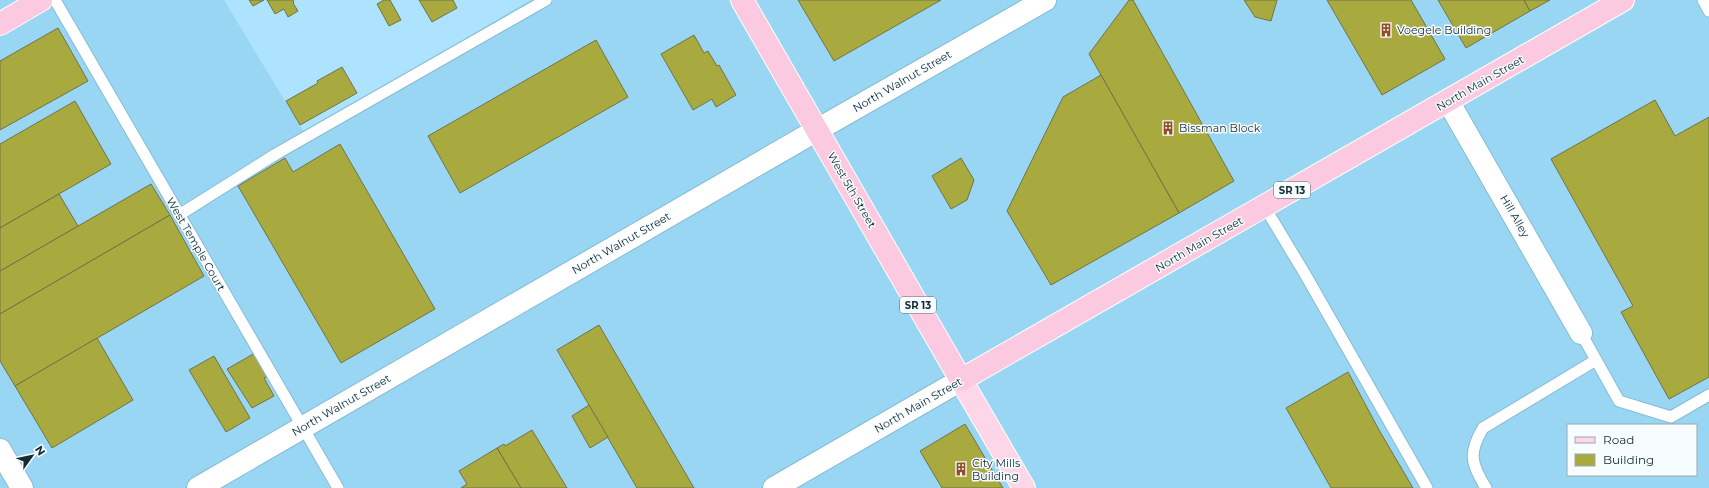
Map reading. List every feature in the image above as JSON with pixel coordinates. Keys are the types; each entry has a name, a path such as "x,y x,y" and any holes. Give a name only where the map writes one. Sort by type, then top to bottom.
{"highway":[{"path":"0,24 41,0"},
{"name":"West 5th Street","path":"742,0 961,380"},
{"name":"North Main Street","path":"961,380 1623,0"}],"main road":[{"path":"961,380 1024,488"}],"street":[{"name":"North Walnut Street","path":"198,488 1045,0"},
{"name":"Hill Alley","path":"1448,100 1581,333"},
{"name":"North Main Street","path":"774,488 961,380"},
{"path":"0,450 22,488"}],"lane":[{"name":"West Temple Court","path":"55,0 338,488"},
{"path":"179,215 276,154 546,0"},
{"path":"1703,0 1709,11"},
{"path":"1264,206 1427,488"},
{"path":"1581,333 1619,401 1671,417 1709,395"},
{"path":"1486,488 1474,468 1473,443 1483,428 1596,360"}],"shaded area":[{"path":"0,0 224,0 305,134 530,0 1709,0 1709,488 0,488"}],"building":[{"path":"249,0 264,0 253,6"},
{"path":"267,0 293,0 293,3 298,11 288,17 284,9 275,14"},
{"path":"384,0 390,0 401,20 389,26 377,4"},
{"path":"419,0 453,0 457,8 432,22"},
{"path":"798,0 941,0 834,61"},
{"name":"Bissman Block","path":"1129,0 1133,0 1234,181 1179,213 1089,54"},
{"path":"1244,0 1277,0 1271,21 1255,17"},
{"name":"Voegele Building","path":"1327,0 1411,0 1445,59 1382,95"},
{"path":"1438,0 1524,0 1530,11 1466,48"},
{"path":"1524,0 1550,0 1530,11"},
{"path":"58,28 88,81 0,130 0,61"},
{"path":"694,35 704,53 708,51 717,66 719,65 736,95 716,107 712,99 693,110 661,54"},
{"path":"596,40 628,97 460,193 428,136"},
{"path":"342,67 357,93 300,125 286,101 318,83 317,81"},
{"path":"1101,75 1179,213 1051,285 1007,211 1063,97"},
{"path":"1655,100 1675,136 1709,117 1709,377 1669,399 1621,312 1633,306 1551,159"},
{"path":"75,101 111,164 0,228 0,144"},
{"path":"340,144 435,309 341,363 238,186 285,158 293,172"},
{"path":"961,158 974,180 967,200 951,209 932,176"},
{"path":"151,184 170,215 0,314 0,271"},
{"path":"59,194 78,226 0,271 0,228"},
{"path":"170,215 204,276 15,386 0,361 0,314"},
{"path":"599,325 694,488 637,488 557,350"},
{"path":"97,338 133,400 52,448 15,386"},
{"path":"255,353 268,377 264,378 274,396 252,408 227,369"},
{"path":"214,356 250,418 226,432 189,370"},
{"path":"1348,372 1379,430 1413,488 1331,488 1286,408"},
{"path":"589,405 608,437 590,448 572,416"},
{"name":"City Mills Building","path":"965,424 1003,488 942,488 920,451"},
{"path":"532,430 567,488 521,488 497,448 504,444 505,446"},
{"path":"497,448 521,488 461,488 467,484 459,471"}],"place":[{"name":"Voegele Building","path":"1386,30"},
{"name":"Bissman Block","path":"1168,128"},
{"name":"City Mills Building","path":"961,469"}]}
